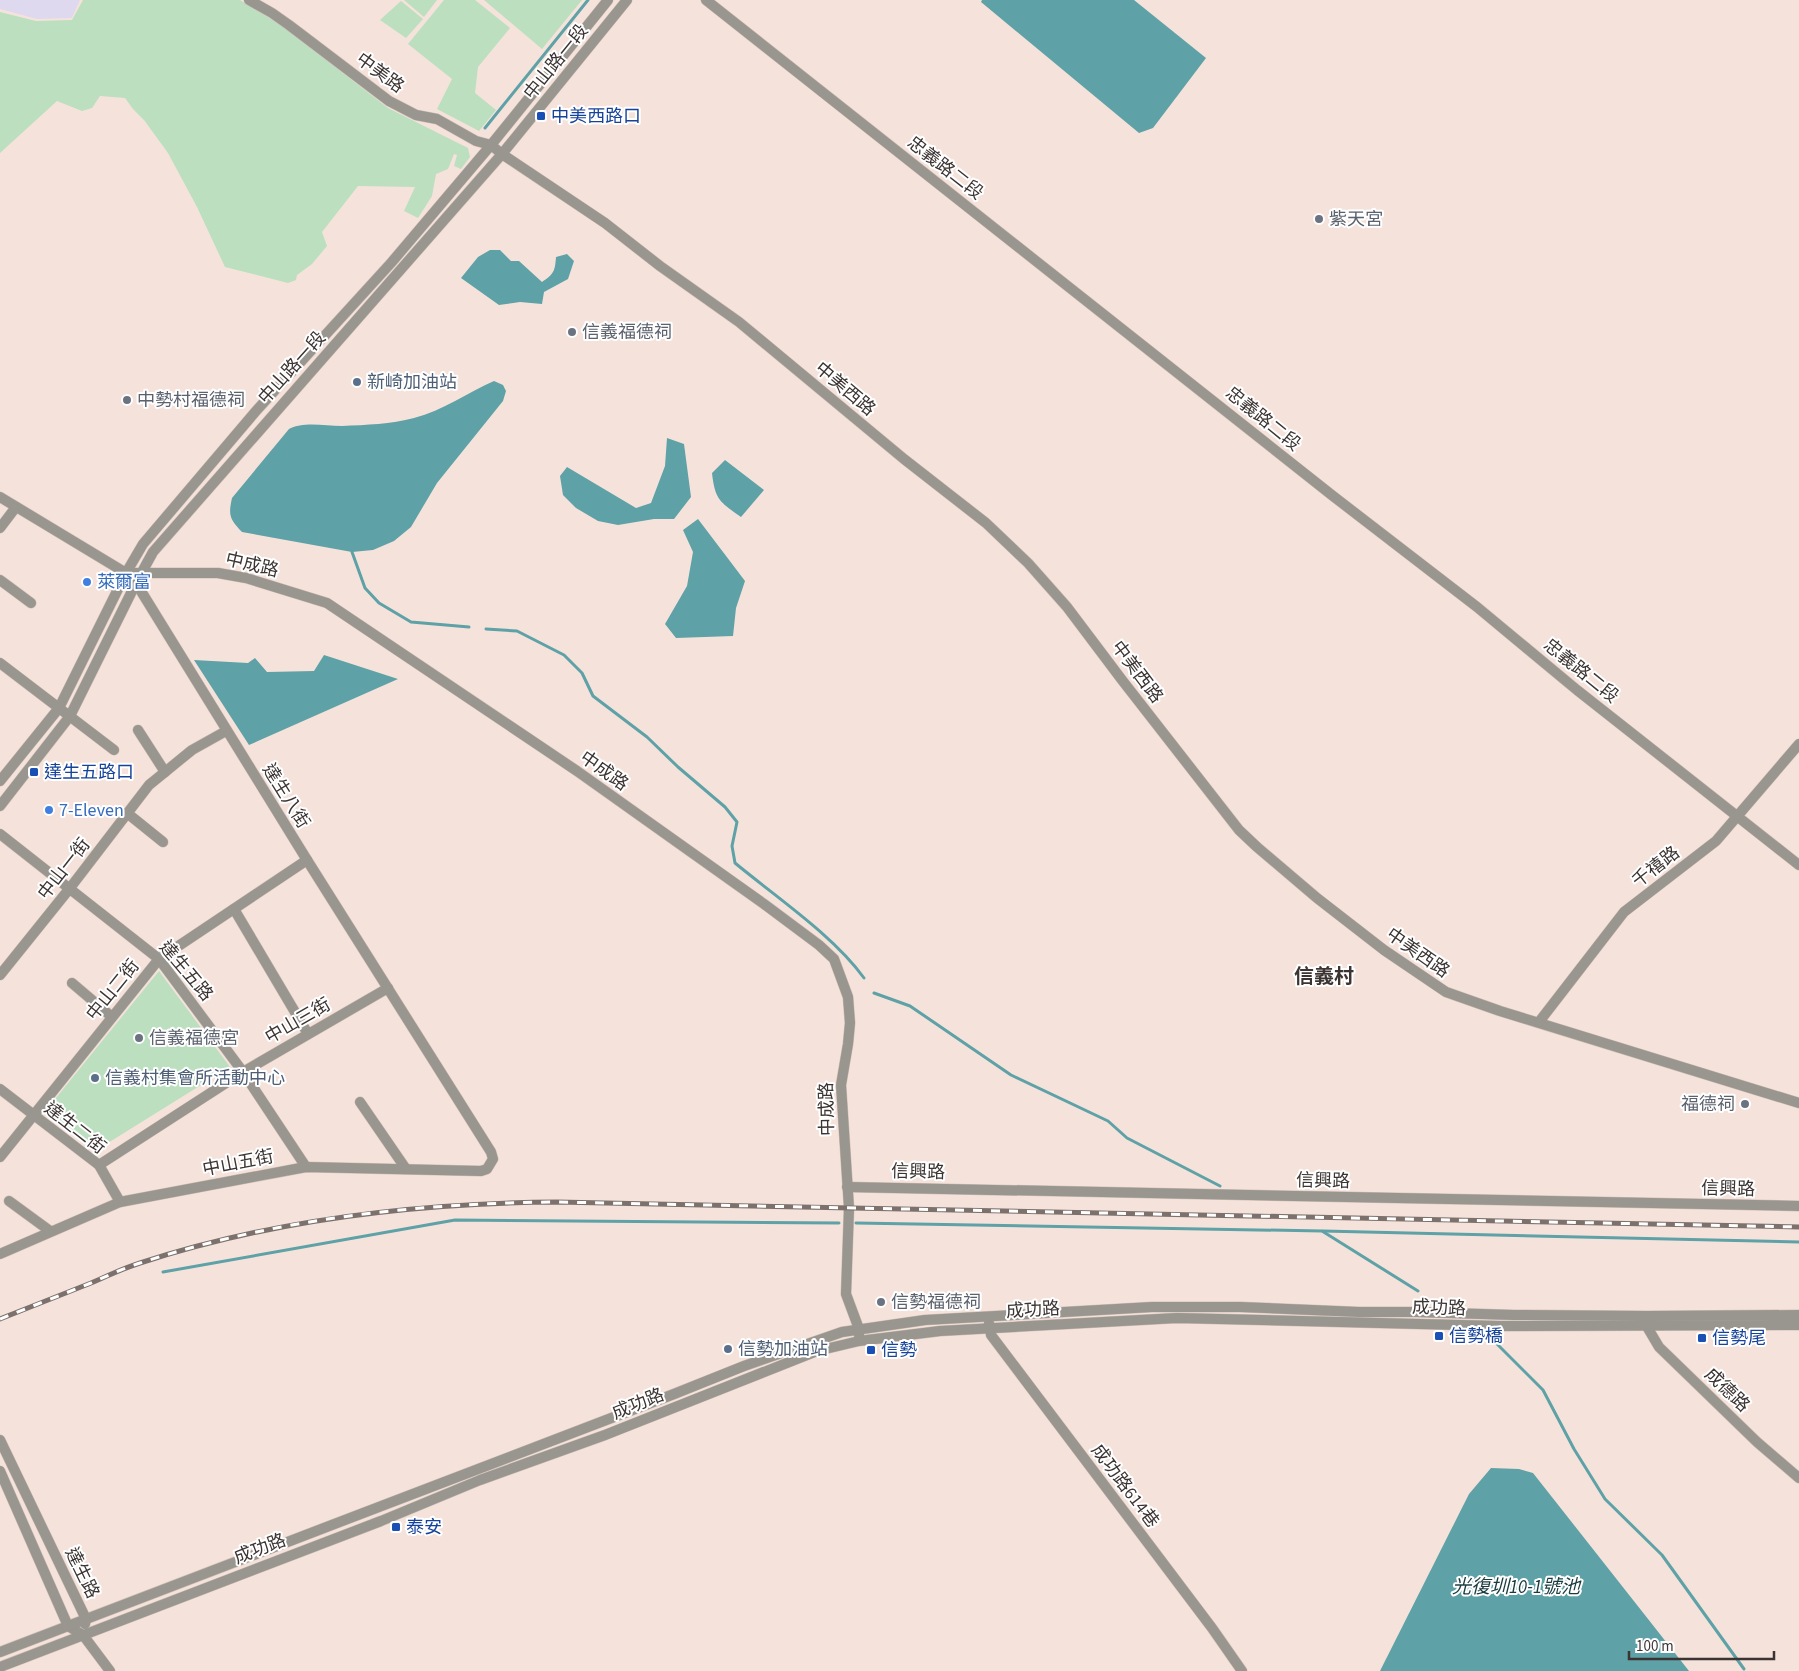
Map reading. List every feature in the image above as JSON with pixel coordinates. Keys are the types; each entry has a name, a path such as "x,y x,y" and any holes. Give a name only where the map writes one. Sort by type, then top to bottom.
{"street":[{"name":"中美路","path":"249,0 278,17 389,101 416,115 437,119 476,141 492,145 502,154"},
{"name":"中山路一段","path":"0,781 59,708 126,573 143,544 256,412 391,263 492,145 608,0"},
{"name":"中山路一段","path":"0,806 70,716 153,552 502,154 627,0"},
{"name":"忠義路二段","path":"706,0 1333,496 1477,607 1577,690 1799,865"},
{"name":"中美西路","path":"502,154 605,223 660,266 739,322 904,459 986,523 1028,563 1067,607 1127,688 1239,830 1317,898 1384,950 1446,992 1799,1103"},
{"path":"391,263 399,271"},
{"path":"315,346 324,356"},
{"name":"達生八街","path":"0,497 126,573 136,583 226,731 491,1152 492,1164"},
{"path":"0,528 16,507"},
{"name":"中成路","path":"126,573 218,573 246,578 327,603 577,771 764,904 834,959 848,997 850,1023 841,1085 846,1187 849,1208 846,1294 859,1329"},
{"path":"0,580 30,603"},
{"path":"0,662 114,750"},
{"path":"138,730 166,772"},
{"name":"中山一街","path":"0,975 149,785 192,750 226,731"},
{"name":"千禧路","path":"1539,1022 1624,912 1716,841 1799,744"},
{"path":"127,813 163,842"},
{"name":"達生五路","path":"0,834 159,959 243,1072 306,1167"},
{"name":"中山二街","path":"0,1157 159,959 307,860"},
{"path":"234,909 308,1034"},
{"path":"72,983 112,1017"},
{"name":"中山三街","path":"99,1165 243,1072 388,988"},
{"name":"達生二街","path":"0,1089 99,1165 120,1202"},
{"path":"360,1102 406,1169"},
{"name":"中山五街","path":"0,1254 120,1202 306,1167 481,1171 488,1169 492,1164"},
{"name":"信興路","path":"846,1187 1799,1206"},
{"path":"9,1201 50,1231"},
{"name":"成功路","path":"0,1652 665,1398 744,1366 819,1339 859,1329 925,1320 1143,1308 1240,1306 1360,1312 1799,1325"},
{"name":"成功路","path":"0,1667 246,1571 381,1521 480,1480 605,1435 817,1351 859,1341 940,1331 1177,1318 1500,1326 1799,1314"},
{"name":"成功路614巷","path":"989,1317 992,1335 1212,1628 1242,1671"},
{"name":"成德路","path":"1647,1320 1659,1347 1757,1442 1799,1478"},
{"path":"859,1329 859,1341"},
{"name":"達生路","path":"0,1440 86,1619 83,1635"},
{"name":"達生路","path":"0,1471 68,1626"},
{"path":"242,1560 246,1571"},
{"path":"68,1626 83,1635 110,1671"}],"shaded area":[{"path":"0,0 80,0 72,18 37,19 0,9"}],"green space":[{"path":"83,0 240,0 281,25 388,108 468,148 470,157 461,169 454,166 457,155 454,154 448,169 436,174 432,196 418,218 404,211 415,187 358,186 322,232 327,246 312,264 297,275 296,280 288,283 225,267 197,207 168,153 125,98 100,96 92,108 82,111 57,101 0,153 0,12 36,21 72,20"},
{"path":"404,0 437,0 424,17"},
{"path":"444,0 475,0 510,28 478,67 475,93 496,110 479,131 437,109 452,79 408,44"},
{"path":"484,0 582,0 542,49"},
{"path":"401,1 423,19 406,38 380,20"},
{"path":"159,971 230,1067 95,1151 47,1109"}],"water":[{"path":"982,0 1134,0 1206,58 1153,128 1139,133 981,2"},
{"path":"490,250 500,250 511,261 519,261 542,282 553,272 556,257 567,254 574,261 568,279 544,292 542,304 520,302 499,305 461,278 478,257"},
{"path":"494,381 503,385 506,391 503,401 437,483 411,527 394,541 373,550 352,552 242,532 231,517 232,498 289,429 301,425 369,425 414,418 435,411"},
{"path":"667,438 684,444 691,497 674,519 654,519 618,525 598,521 576,508 563,495 560,476 567,467 636,508 651,503 665,466"},
{"path":"725,460 764,490 741,517 723,504 715,489 712,473"},
{"path":"698,519 745,581 736,608 733,636 676,638 665,624 687,586 693,552 683,530"},
{"path":"324,655 398,679 249,745 194,660 248,663 255,658 267,672 314,671"},
{"name":"光復圳10-1號池","path":"1491,1468 1519,1469 1533,1473 1689,1671 1380,1671 1469,1494"}],"waterway":[{"path":"485,128 588,0"},
{"path":"352,552 365,588 379,603 411,622 469,627"},
{"path":"486,629 517,631 564,655 582,673 593,696 647,737 678,767 725,807 737,822 732,846 735,863 821,932 852,962 864,978"},
{"path":"874,993 910,1006 1011,1075 1108,1121 1127,1138 1220,1186"},
{"path":"163,1272 455,1220 839,1223"},
{"path":"856,1223 1322,1231 1418,1291"},
{"path":"1323,1231 1799,1242"},
{"path":"1489,1336 1543,1390 1574,1449 1605,1499 1662,1555 1744,1669"}],"railway":[{"path":"0,1319 128,1267 242,1235 346,1216 399,1210 504,1203 557,1202 1799,1227"}],"place":[{"name":"中美西路口","path":"541,116"},
{"name":"紫天宮","path":"1319,219"},
{"name":"信義福德祠","path":"572,332"},
{"name":"新崎加油站","path":"357,382"},
{"name":"中勢村福德祠","path":"127,400"},
{"name":"萊爾富","path":"87,582"},
{"name":"達生五路口","path":"34,772"},
{"name":"7-Eleven","path":"49,810"},
{"name":"信義福德宮","path":"139,1038"},
{"name":"信義村集會所活動中心","path":"95,1078"},
{"name":"福德祠","path":"1745,1104"},
{"name":"信勢福德祠","path":"881,1302"},
{"name":"信勢橋","path":"1439,1336"},
{"name":"信勢尾","path":"1702,1338"},
{"name":"信勢加油站","path":"728,1349"},
{"name":"信勢","path":"871,1350"},
{"name":"泰安","path":"396,1527"}],"district":[{"name":"信義村","path":"1324,977"}]}
